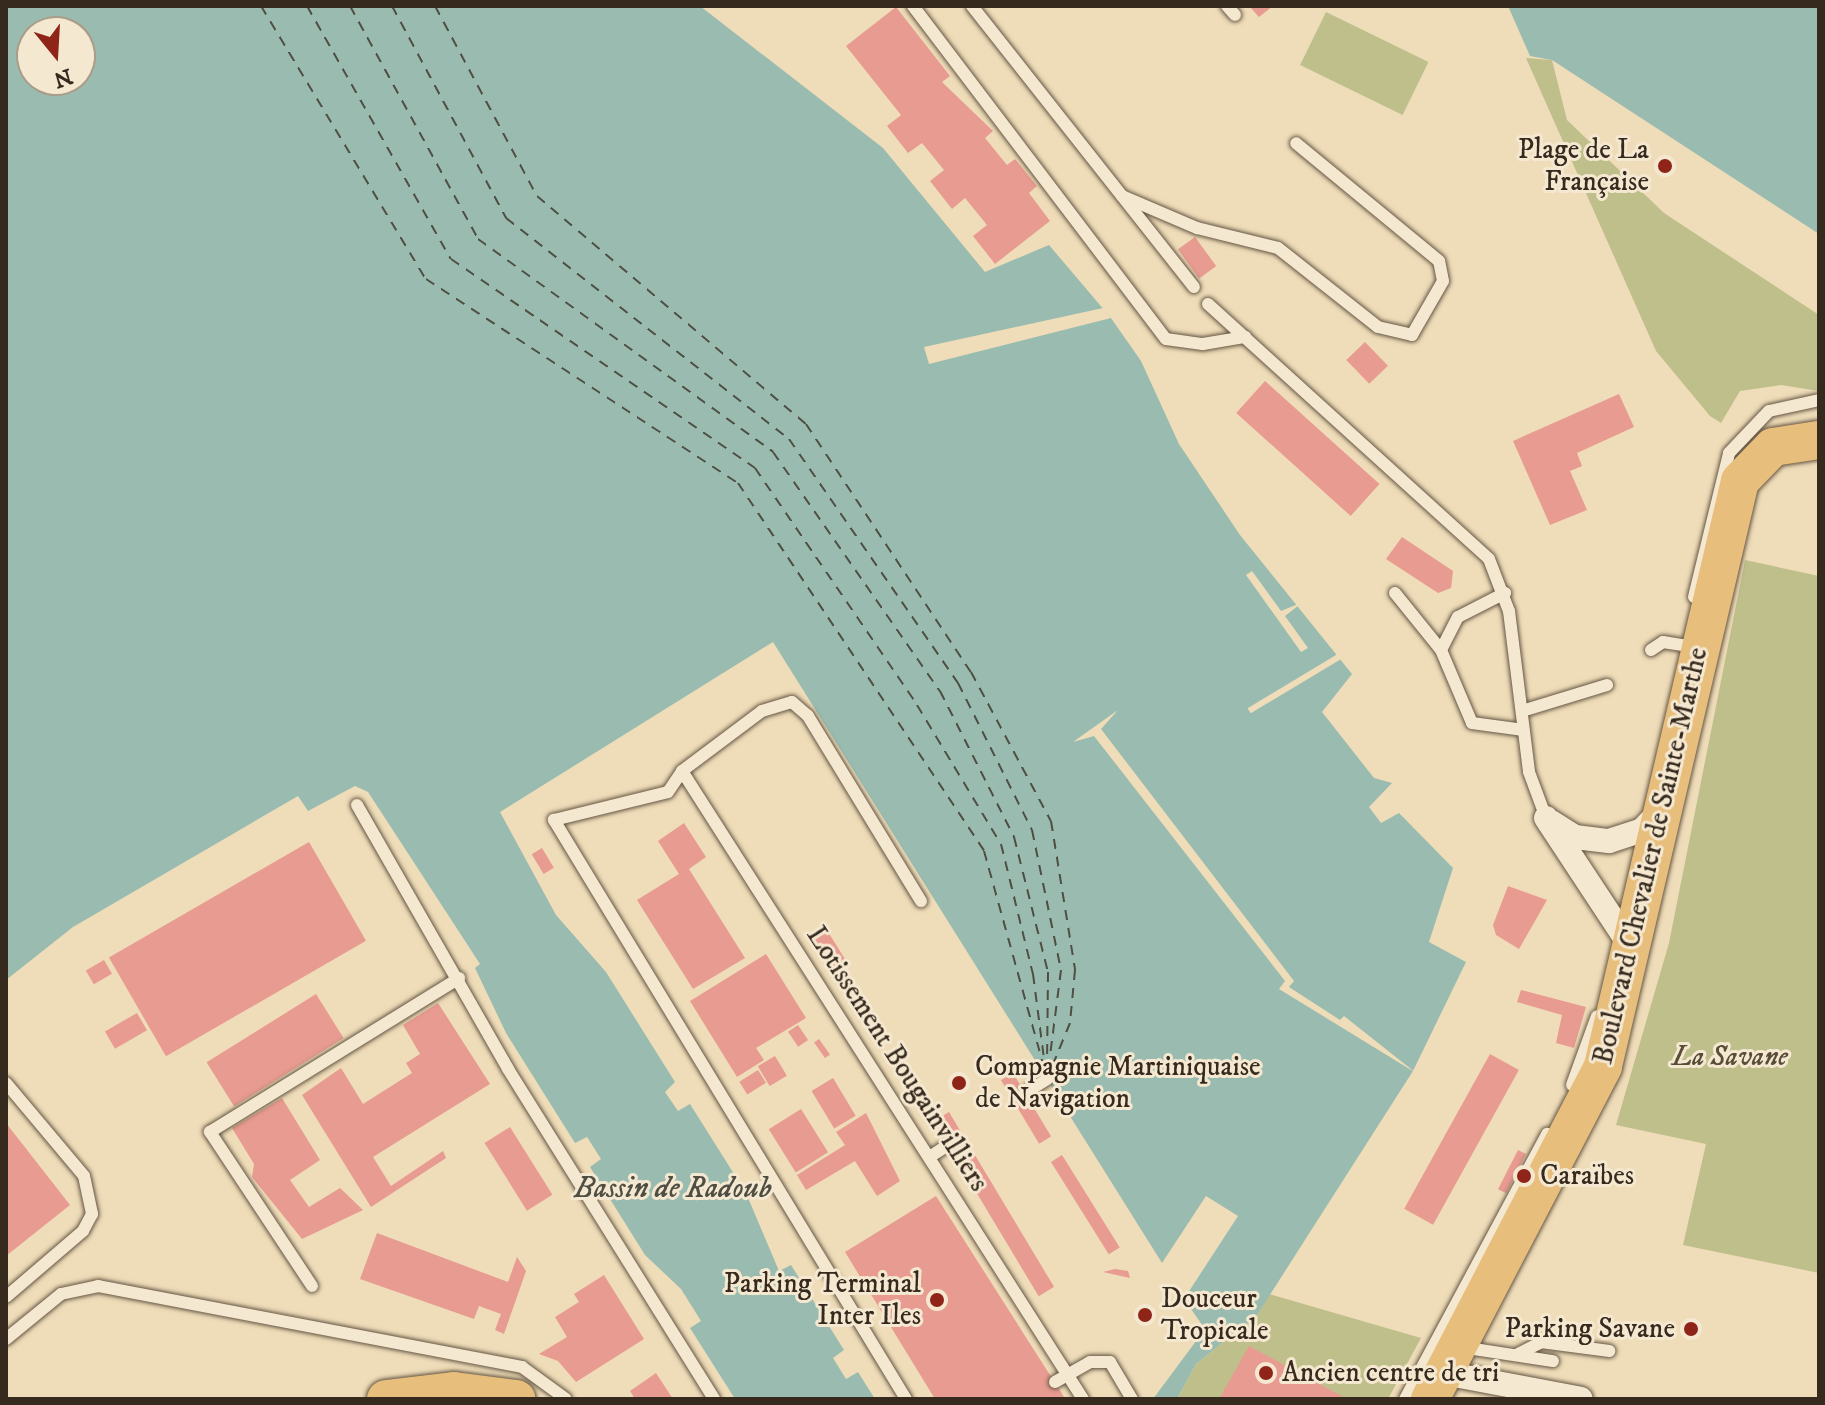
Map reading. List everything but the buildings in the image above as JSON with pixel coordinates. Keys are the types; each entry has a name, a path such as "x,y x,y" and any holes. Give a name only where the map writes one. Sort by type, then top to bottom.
{"main road":[{"name":"Boulevard Chevalier de Sainte-Marthe","path":"1444,1373 1595,1086 1653,817 1734,497 1764,453 1819,440"},
{"path":"386,1399 454,1391 516,1399"}],"street":[{"path":"1546,818 1585,840 1653,817"},
{"path":"1546,818 1626,939"},
{"path":"1444,1373 1581,1399"}],"lane":[{"path":"913,6 1166,339 1203,344 1245,337"},
{"path":"972,6 1194,287"},
{"path":"1122,196 1197,228 1278,248 1378,327 1407,337 1443,281 1442,267 1296,143"},
{"path":"1208,304 1489,559 1505,593 1524,730 1546,818"},
{"path":"1690,614 1729,453 1769,411 1819,400"},
{"path":"1395,593 1441,650 1472,723 1524,730"},
{"path":"1441,650 1458,617 1505,593"},
{"path":"1680,660 1687,630"},
{"path":"1651,650 1663,642 1683,645"},
{"path":"1522,711 1607,685"},
{"path":"906,1399 554,820 668,792 682,771 762,711 792,702 808,716 921,901"},
{"path":"1653,817 1669,707"},
{"name":"Lotissement Bougainvilliers","path":"682,771 931,1156 1083,1399"},
{"path":"357,805 714,1399"},
{"path":"1564,1100 1626,939"},
{"path":"312,1286 210,1132 459,978"},
{"path":"1025,1093 1047,1079"},
{"path":"6,1083 84,1176 92,1214 83,1231 6,1297"},
{"path":"1405,1399 1557,1113"},
{"path":"931,1156 948,1145"},
{"path":"6,1339 76,1288 298,1320 522,1367 566,1399"},
{"path":"1444,1373 1516,1355 1541,1342 1609,1351"},
{"path":"1516,1355 1553,1361"},
{"path":"1055,1382 1090,1362 1110,1362 1132,1399"}],"green space":[{"path":"1326,12 1428,62 1403,115 1300,65"},
{"path":"1526,58 1552,60 1567,120 1664,213 1819,315 1819,391 1781,385 1740,391 1721,423 1710,416 1656,351"},
{"name":"La Savane","path":"1745,560 1819,576 1819,1273 1683,1245 1706,1144 1616,1125 1669,943"},
{"path":"1269,1294 1421,1338 1388,1399 1177,1399 1196,1364 1257,1315"}],"water":[{"name":"Bassin de Radoub","path":"6,6 700,6 883,148 985,272 1049,245 1111,318 1141,361 1179,444 1240,535 1352,674 1322,712 1374,778 1392,783 1369,807 1381,823 1399,813 1453,868 1429,942 1466,962 1413,1071 1257,1315 1196,1364 1177,1399 1153,1399 1205,1329 1184,1299 1238,1216 1206,1196 1162,1263 773,642 500,812 556,915 606,972 675,1082 665,1092 678,1111 690,1104 746,1193 779,1271 791,1265 844,1350 833,1358 846,1379 858,1372 875,1399 735,1399 690,1328 701,1321 681,1289 645,1255 590,1167 601,1159 587,1137 575,1143 506,1033 475,968 480,964 368,792 355,786 308,811 298,796 73,927 6,980"},
{"path":"1508,6 1819,6 1819,234 1552,60 1530,56"}],"pier":[{"path":"1103,308 1111,318 929,364 924,347"},
{"path":"1252,571 1281,611 1303,602 1285,616 1308,648 1301,652 1246,575"},
{"path":"1341,652 1344,657 1251,713 1248,708"},
{"path":"1118,710 1101,729 1294,981 1289,987 1340,1020 1344,1016 1416,1073 1279,989 1285,981 1094,736 1073,742"}],"ferry route":[{"path":"261,6 426,279 738,483 984,851 1046,1074"},
{"path":"307,6 451,259 755,468 917,705 1001,844 1033,974 1045,1066"},
{"path":"350,6 478,239 773,452 940,691 1014,837 1048,972 1047,1073"},
{"path":"392,6 506,218 789,439 958,683 1032,830 1061,970 1048,1071"},
{"path":"435,6 537,196 806,424 971,672 1051,821 1075,970 1070,1023 1049,1074"}],"place":[{"name":"Plage de La Française","path":"1665,166"},
{"name":"Compagnie Martiniquaise de Navigation","path":"959,1083"},
{"name":"Caraïbes","path":"1524,1176"},
{"name":"Parking Terminal Inter Iles","path":"937,1300"},
{"name":"Douceur Tropicale","path":"1145,1315"},
{"name":"Parking Savane","path":"1691,1329"},
{"name":"Ancien centre de tri","path":"1266,1373"}]}
